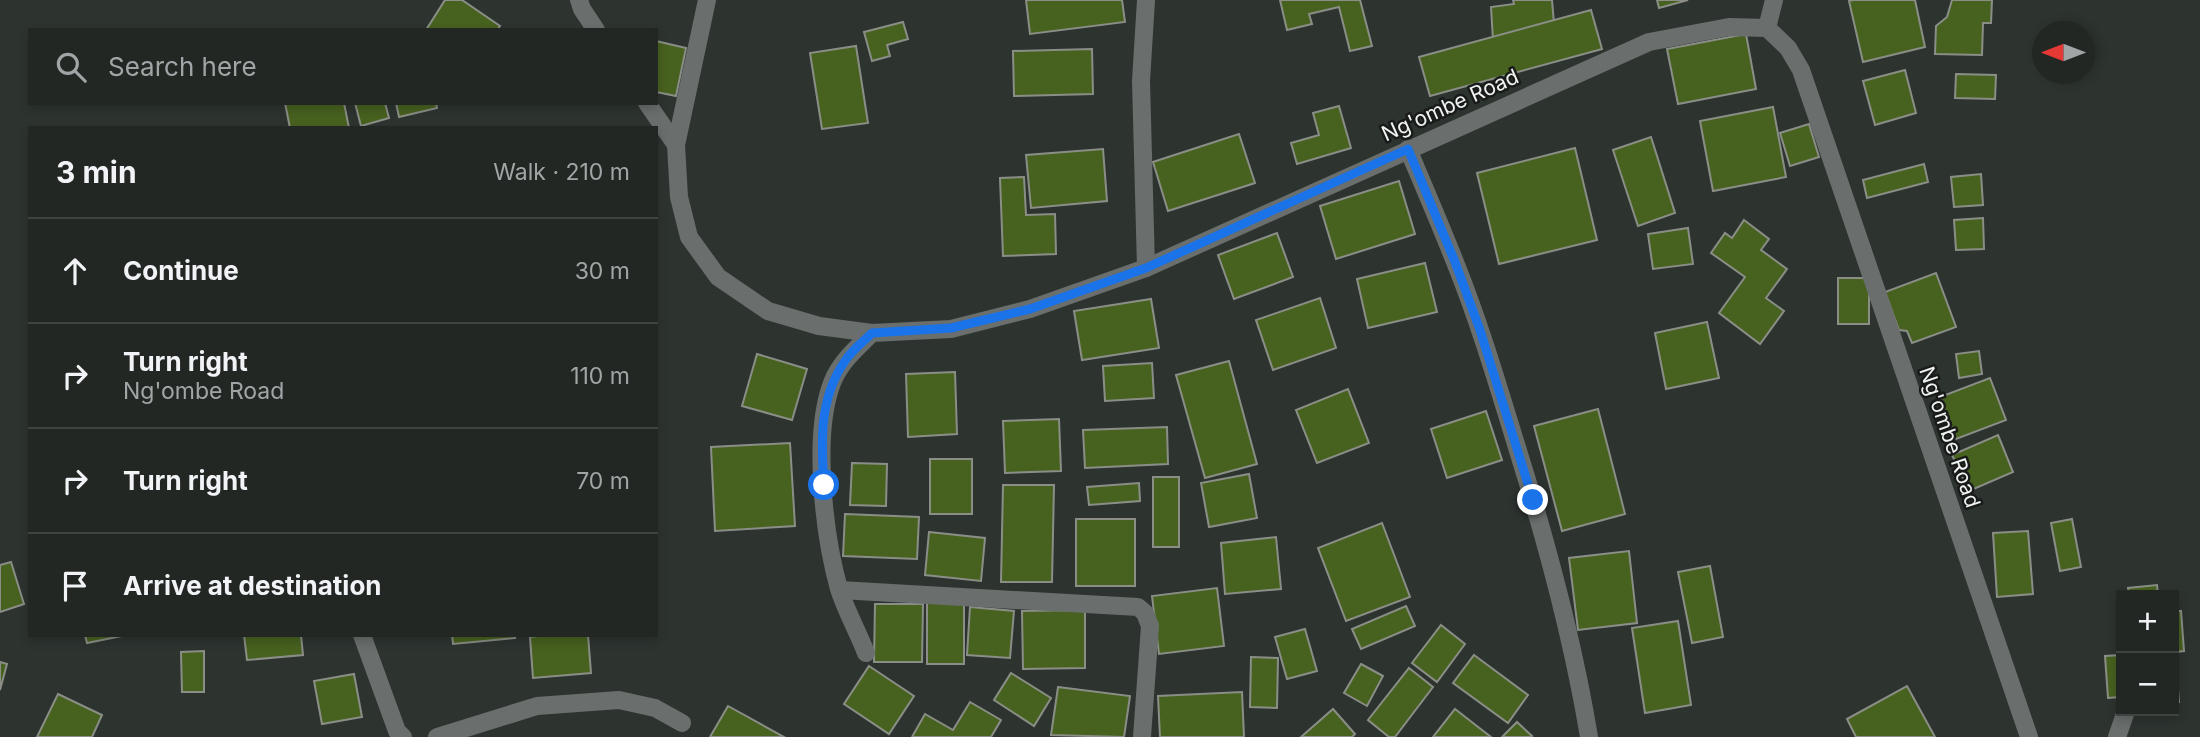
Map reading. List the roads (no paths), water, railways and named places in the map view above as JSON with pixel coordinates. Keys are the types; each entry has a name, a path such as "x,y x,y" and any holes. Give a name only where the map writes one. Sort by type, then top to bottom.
{"street":[{"path":"579,0 595,28"},
{"name":"Ng'ombe Road","path":"708,0 676,145 678,197 689,237 718,277 768,311 819,326 872,333 951,328 1030,309 1146,268 1649,42 1729,27 1767,28 1788,48 1801,70 2029,737"},
{"path":"1146,0 1141,81 1146,268"},
{"path":"1767,28 1774,0"},
{"path":"648,105 676,145"},
{"path":"1408,149 1480,330 1529,488 1579,675 1589,737"},
{"path":"866,653 840,590 826,516 822,447 824,410 833,381 846,358 872,333"},
{"path":"840,590 1138,607 1145,613 1150,626 1142,737"},
{"path":"363,637 397,731 403,737"},
{"path":"438,737 537,706 619,700 655,708 682,723"},
{"path":"2117,737 2124,716"}]}
